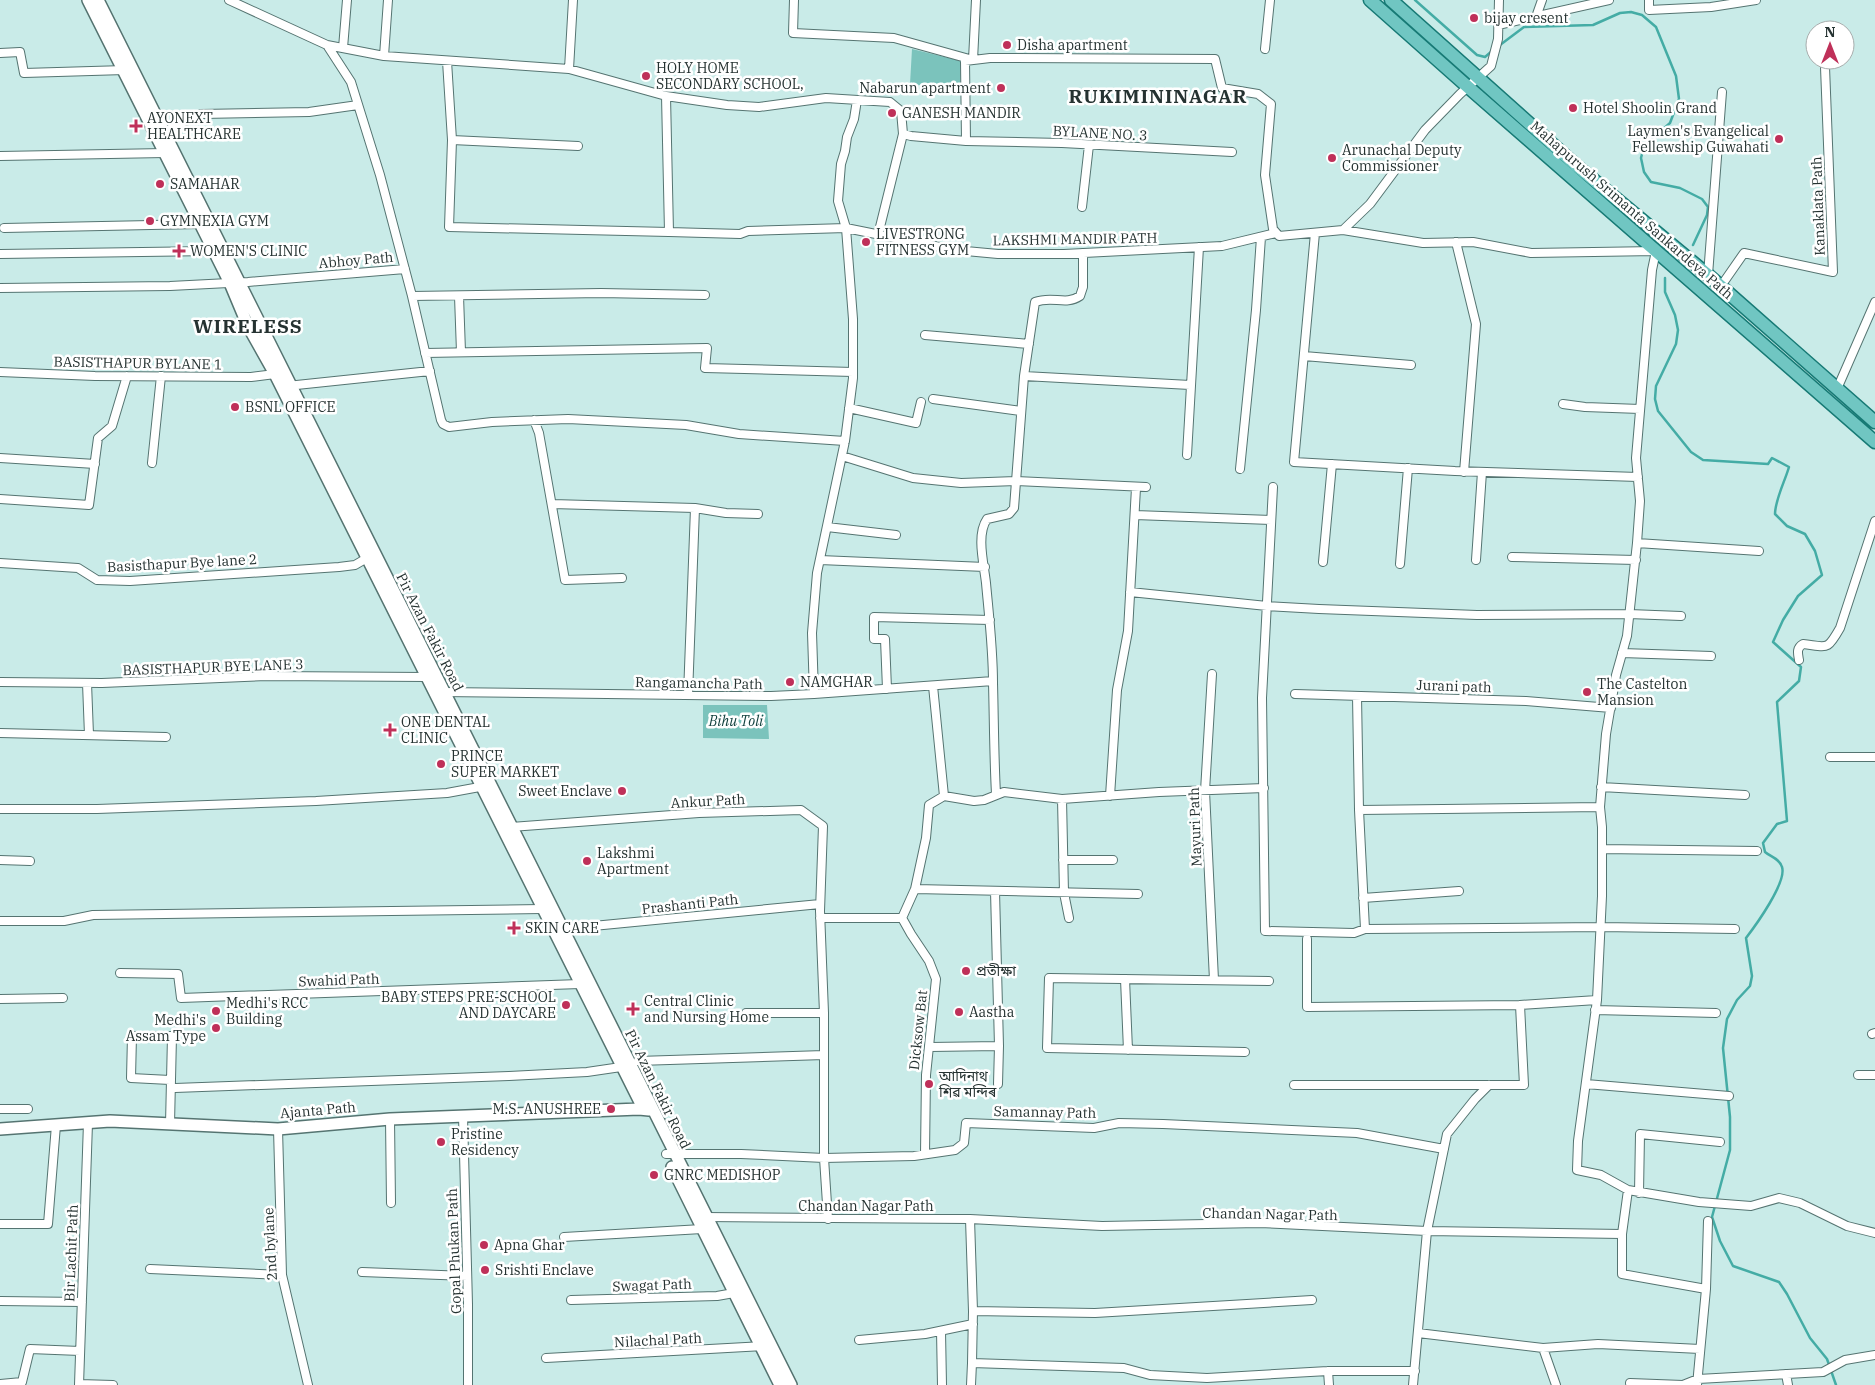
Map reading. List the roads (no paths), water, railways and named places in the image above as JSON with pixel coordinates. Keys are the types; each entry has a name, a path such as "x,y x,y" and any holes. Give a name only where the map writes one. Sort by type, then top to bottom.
{"main road":[{"path":"88,0 128,70"},
{"name":"Pir Azan Fakir Road","path":"98,0 165,153 213,251 239,282 248,326 275,374 286,387 439,692 542,909 621,1067 670,1154 766,1346 780,1385"},
{"name":"Mahapurush Srimanta Sankardeva Path","path":"1370,0 1875,442"},
{"name":"Mahapurush Srimanta Sankardeva Path","path":"1391,0 1578,166 1721,286 1875,422"},
{"name":"Pir Azan Fakir Road","path":"128,70 239,282 286,387 426,677 439,692"},
{"name":"Pir Azan Fakir Road","path":"485,786 511,827 562,929 645,1110"},
{"name":"Ajanta Path","path":"0,1129 110,1121 278,1129 390,1119 645,1110"},
{"name":"Pir Azan Fakir Road","path":"701,1217 702,1229 734,1293 791,1385"}],"street":[{"path":"229,0 327,45 384,56 569,69 666,96 727,105 759,107 826,98 890,102 901,111 903,134 878,235"},
{"path":"343,48 347,0"},
{"path":"384,56 388,0"},
{"path":"569,69 573,0"},
{"path":"794,0 792,33 894,38 974,60"},
{"path":"974,60 976,0"},
{"path":"1265,49 1270,0"},
{"path":"1343,230 1370,204 1425,130 1491,66 1497,40 1500,0"},
{"path":"1536,17 1542,0"},
{"path":"1498,25 1608,0"},
{"path":"1649,0 1649,10 1711,7 1756,0"},
{"path":"327,45 351,82 380,175 443,424 449,427 568,419 686,425 739,434 845,441"},
{"path":"0,53 20,52 24,73 128,70"},
{"path":"966,140 966,61 990,58 1215,59 1222,88 1258,94 1270,104 1265,175 1273,229 1276,233"},
{"path":"447,61 452,140 578,146"},
{"name":"Kanaklata Path","path":"1721,286 1744,253 1833,272 1825,70"},
{"path":"1708,275 1722,92"},
{"path":"666,96 669,232"},
{"path":"814,694 812,633 817,573 845,441 853,372 853,319 846,228 838,201 841,164 847,137 854,119 857,100"},
{"path":"171,128 201,114 309,112 358,105"},
{"name":"BYLANE NO. 3","path":"903,134 966,140 1232,152"},
{"name":"LAKSHMI MANDIR PATH","path":"452,140 449,227 740,234 748,231 846,228 955,250 998,254 1083,253 1222,246 1276,233 1279,236 1343,230 1423,243 1473,242 1531,253 1656,251"},
{"path":"1082,207 1089,145"},
{"path":"0,156 165,153"},
{"path":"4,228 200,224"},
{"path":"1315,233 1294,462 1464,472 1638,477"},
{"path":"1240,469 1256,310 1261,237"},
{"path":"1456,242 1476,324 1464,472"},
{"path":"1187,455 1199,247"},
{"path":"0,254 213,251"},
{"path":"1656,251 1652,270 1636,458 1640,501 1636,560 1627,636 1616,675 1606,734 1600,807 1602,826 1601,927 1597,1000 1578,1141 1577,1170 1600,1175 1628,1190 1639,1193 1699,1202 1751,1206 1779,1198 1800,1203 1847,1226 1875,1234"},
{"path":"996,794 993,749 994,682 982,526 987,519 1009,514 1014,508 1024,376 1035,302 1043,299 1073,301 1080,296 1083,287 1083,253"},
{"name":"Abhoy Path","path":"0,288 170,286 405,269"},
{"path":"412,296 601,293 705,295"},
{"path":"460,296 461,352"},
{"path":"1836,389 1875,302"},
{"path":"925,335 1029,344"},
{"path":"425,353 707,348 705,368 853,372"},
{"path":"1304,356 1411,365"},
{"path":"286,387 430,371"},
{"name":"BASISTHAPUR BYLANE 1","path":"0,372 251,377 275,374"},
{"path":"0,499 89,505 98,438 112,426 127,376"},
{"path":"152,463 161,376"},
{"path":"1024,376 1190,386"},
{"path":"933,399 1021,411"},
{"path":"849,408 916,422 921,402"},
{"path":"1562,404 1585,407 1640,409"},
{"path":"534,420 540,433 565,580 622,578"},
{"path":"842,456 913,478 961,484 1016,481 1146,487"},
{"path":"0,458 95,464"},
{"path":"1323,562 1332,464"},
{"path":"1400,564 1408,468"},
{"path":"1476,560 1482,472"},
{"path":"1273,487 1262,698 1265,931 1354,933 1365,928 1601,927 1735,929"},
{"path":"1110,796 1117,690 1128,630 1136,488"},
{"path":"552,504 695,508 726,513 758,514"},
{"path":"688,695 695,508"},
{"path":"1135,515 1271,520"},
{"path":"1799,660 1798,650 1802,644 1825,647 1831,644 1840,628 1875,521"},
{"path":"827,527 896,535"},
{"path":"1637,543 1759,551"},
{"path":"1512,557 1636,560"},
{"name":"Basisthapur Bye lane 2","path":"0,563 78,568 97,580 130,581 338,567 356,564 367,558"},
{"path":"820,560 984,567"},
{"path":"1130,592 1267,606 1477,615 1629,614 1681,616"},
{"path":"887,689 885,639 874,639 874,618 990,620"},
{"path":"1622,653 1711,656"},
{"name":"Mayuri Path","path":"1212,674 1205,791 1214,980"},
{"name":"BASISTHAPUR BYE LANE 3","path":"0,682 87,683 266,676 426,677"},
{"name":"Rangamancha Path","path":"439,692 688,695 814,694 994,682"},
{"path":"87,683 89,735"},
{"path":"934,686 944,796"},
{"name":"Jurani path","path":"1295,694 1526,701 1611,708"},
{"path":"1357,696 1358,810 1365,928"},
{"path":"0,733 166,736"},
{"path":"1830,757 1875,757"},
{"path":"0,809 97,810 316,801 447,793 485,786"},
{"path":"1602,787 1745,795"},
{"path":"820,918 902,918 915,889 926,838 929,805 944,796 974,801 984,800 1004,792 1062,799 1264,788"},
{"path":"1062,799 1064,892 1069,918"},
{"path":"1358,810 1600,807"},
{"name":"Ankur Path","path":"511,827 699,813 801,810 823,826 820,904"},
{"path":"1602,849 1756,851"},
{"path":"0,860 30,861"},
{"path":"1063,860 1113,860"},
{"path":"915,889 1138,894"},
{"path":"994,891 999,1046 998,1084"},
{"path":"1363,898 1459,891"},
{"path":"820,904 824,1013 824,1158 828,1219"},
{"name":"Prashanti Path","path":"562,929 820,904"},
{"path":"0,922 64,921 93,915 542,909"},
{"name":"Dicksow Bat","path":"902,918 929,961 936,979 926,1075 925,1154"},
{"path":"1307,939 1306,1007 1520,1005 1597,1000"},
{"name":"Swahid Path","path":"120,973 178,974 181,998 580,984"},
{"path":"1245,1052 1047,1048 1049,978 1268,981"},
{"path":"1126,979 1128,1050"},
{"path":"0,999 63,998"},
{"path":"1294,1085 1524,1085 1520,1005"},
{"path":"1595,1010 1716,1013"},
{"path":"746,1013 824,1013"},
{"path":"170,1080 131,1078 132,1036 172,1036 170,1124"},
{"path":"930,1047 999,1046"},
{"path":"638,1061 824,1055"},
{"path":"175,1088 510,1076 587,1072 621,1067"},
{"path":"1858,1075 1875,1075"},
{"path":"1586,1084 1729,1096"},
{"path":"1413,1385 1427,1231 1447,1134 1475,1099 1489,1085"},
{"path":"0,1109 28,1109"},
{"name":"Gopal Phukan Path","path":"463,1116 468,1385"},
{"path":"390,1119 391,1203"},
{"name":"Bir Lachit Path","path":"79,1384 88,1123"},
{"name":"Samannay Path","path":"670,1154 741,1154 824,1158 925,1154 955,1150 964,1143 966,1123 1094,1128 1119,1123 1163,1124 1357,1133 1444,1149"},
{"path":"0,1224 48,1224 56,1125"},
{"name":"2nd bylane","path":"278,1129 282,1275 308,1385"},
{"path":"1639,1193 1640,1134 1720,1142"},
{"path":"1628,1190 1622,1234 1622,1274 1706,1289"},
{"name":"Chandan Nagar Path","path":"701,1217 828,1219 970,1218 1102,1226 1258,1224 1427,1231 1622,1234"},
{"path":"970,1218 973,1310 971,1385"},
{"path":"1697,1382 1706,1289 1708,1222"},
{"path":"564,1237 702,1229"},
{"path":"150,1269 282,1275"},
{"path":"362,1272 467,1276"},
{"name":"Swagat Path","path":"572,1300 717,1296 734,1293"},
{"path":"973,1310 1095,1313 1312,1300"},
{"path":"0,1301 82,1302"},
{"path":"859,1340 925,1334 973,1324"},
{"path":"941,1330 942,1385"},
{"path":"1418,1333 1543,1348 1598,1344 1700,1349"},
{"name":"Nilachal Path","path":"546,1358 766,1346"},
{"path":"1543,1348 1556,1385"},
{"path":"2,1384 22,1382 30,1349 80,1351"},
{"path":"1630,1382 1683,1385 1697,1382 1825,1371 1844,1360 1875,1355"},
{"path":"972,1364 1124,1368 1150,1375 1208,1382 1328,1371 1415,1371"},
{"path":"1328,1371 1329,1385"},
{"path":"1786,1374 1788,1385"},
{"path":"79,1384 113,1385"}],"waterway":[{"path":"1415,0 1477,55 1485,57 1492,51"},
{"path":"1500,45 1524,27 1593,25 1620,13 1631,12 1642,15 1656,27 1676,76 1679,99 1670,123 1644,146 1641,158 1644,172 1651,182 1680,188 1702,199 1708,207 1707,215 1693,245"},
{"path":"1665,278 1665,292 1675,315 1678,330 1676,344 1656,386 1655,399 1658,411 1691,452 1703,460 1768,464 1772,458 1789,467 1778,497 1775,514 1787,526 1805,534 1815,551 1822,575 1798,596 1783,620 1773,642 1801,667 1799,681 1777,702 1787,821 1777,824 1763,843 1765,852 1781,864 1782,874 1780,883 1770,903 1746,938 1752,976 1750,986 1737,1000 1727,1019 1723,1048 1730,1117 1730,1150 1712,1217 1720,1241 1733,1266 1779,1282 1810,1338 1827,1359 1836,1385"}],"place":[{"name":"bijay cresent","path":"1474,18"},
{"name":"Disha apartment","path":"1007,45"},
{"name":"HOLY HOME SECONDARY SCHOOL,","path":"646,76"},
{"name":"Nabarun apartment","path":"1001,88"},
{"name":"Hotel Shoolin Grand","path":"1573,108"},
{"name":"GANESH MANDIR","path":"892,113"},
{"name":"AYONEXT HEALTHCARE","path":"136,126"},
{"name":"Laymen's Evangelical Fellewship Guwahati","path":"1779,139"},
{"name":"Arunachal Deputy Commissioner","path":"1332,158"},
{"name":"SAMAHAR","path":"160,184"},
{"name":"GYMNEXIA GYM","path":"150,221"},
{"name":"LIVESTRONG FITNESS GYM","path":"866,242"},
{"name":"WOMEN'S CLINIC","path":"179,251"},
{"name":"BSNL OFFICE","path":"235,407"},
{"name":"NAMGHAR","path":"790,682"},
{"name":"The Castelton Mansion","path":"1587,692"},
{"name":"ONE DENTAL CLINIC","path":"390,730"},
{"name":"PRINCE SUPER MARKET","path":"441,764"},
{"name":"Sweet Enclave","path":"622,791"},
{"name":"Lakshmi Apartment","path":"587,861"},
{"name":"SKIN CARE","path":"514,928"},
{"name":"প্রতীক্ষা","path":"966,971"},
{"name":"BABY STEPS PRE-SCHOOL AND DAYCARE","path":"566,1005"},
{"name":"Central Clinic and Nursing Home","path":"633,1009"},
{"name":"Medhi's RCC Building","path":"216,1011"},
{"name":"Aastha","path":"959,1012"},
{"name":"Medhi's Assam Type","path":"216,1028"},
{"name":"আদিনাথ শিৱ মন্দিৰ","path":"929,1084"},
{"name":"M.S. ANUSHREE","path":"611,1109"},
{"name":"Pristine Residency","path":"441,1142"},
{"name":"GNRC MEDISHOP","path":"654,1175"},
{"name":"Apna Ghar","path":"484,1245"},
{"name":"Srishti Enclave","path":"485,1270"}],"district":[{"name":"RUKIMININAGAR","path":"1158,96"},
{"name":"WIRELESS","path":"248,326"}],"park label":[{"name":"Bihu Toli","path":"736,721"}]}
